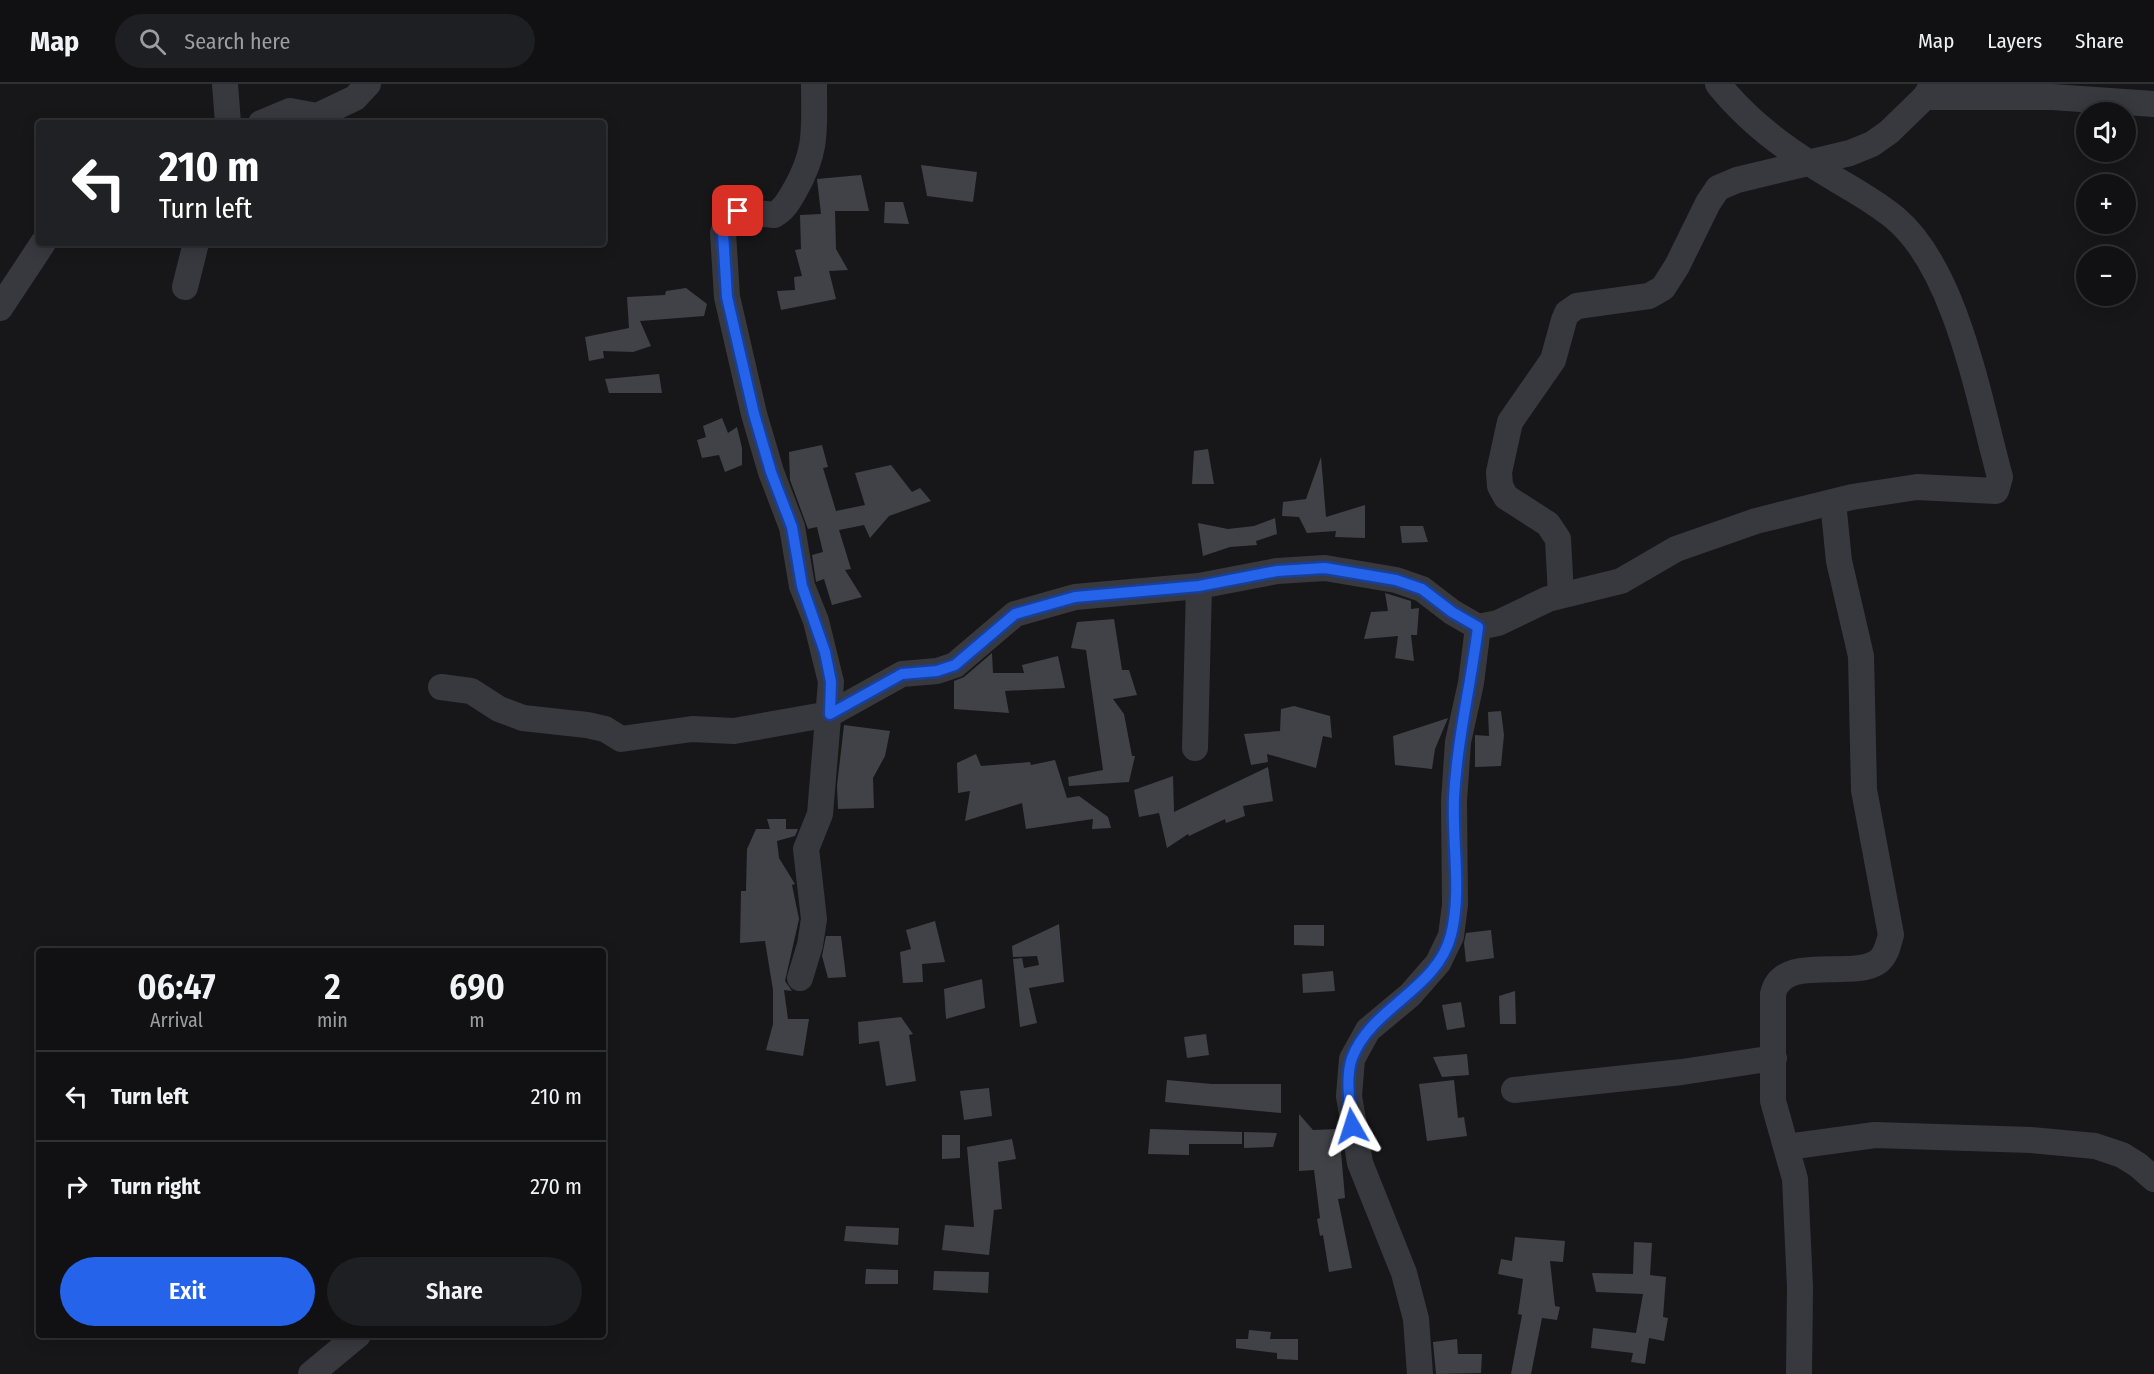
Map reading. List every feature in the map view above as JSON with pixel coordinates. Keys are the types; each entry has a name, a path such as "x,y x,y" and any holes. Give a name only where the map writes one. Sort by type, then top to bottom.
{"street":[{"path":"225,84 228,120"},
{"path":"268,120 290,111 317,116 355,98 368,84"},
{"path":"800,978 810,945 814,918 806,849 820,814 831,682 825,652 802,586 792,527 771,472 754,414 729,307 723,233 729,218 738,211 774,215 787,204 811,162 814,139 814,84"},
{"path":"441,687 471,691 516,716 587,725 605,729 621,739 692,729 734,731 830,714 902,674 937,671 955,665 1015,614 1075,597 1199,586 1277,571 1325,568 1352,570 1396,580 1422,589 1452,612 1478,627 1498,623 1532,605 1561,595 1621,581 1676,549 1756,521 1833,502 1917,487 1996,491 2000,477 1959,330 1926,253 1895,217 1808,163 1744,112 1718,84"},
{"path":"1561,595 1558,539 1548,524 1506,497 1500,486 1499,472 1510,422 1553,360 1568,313 1577,306 1649,296 1664,288 1718,188 1737,180 1850,153 1872,144 1888,132 1929,90 2154,104"},
{"path":"0,308 41,246"},
{"path":"184,287 195,246"},
{"path":"1799,1374 1800,1287 1795,1179 1773,1101 1775,985 1784,976 1812,970 1867,966 1879,961 1887,951 1891,935 1864,790 1861,656 1839,561 1833,502"},
{"path":"1195,747 1199,586"},
{"path":"1420,1374 1416,1319 1404,1273 1360,1163 1349,1096 1352,1059 1368,1030 1410,995 1438,963 1451,936 1455,905 1454,801 1458,742 1471,683 1478,627"},
{"path":"1514,1090 1682,1072 1774,1058"},
{"path":"1787,1147 1875,1135 2031,1140 2095,1146 2122,1155 2154,1179"},
{"path":"311,1374 354,1338"}],"building":[{"path":"921,165 977,172 973,202 927,196"},
{"path":"861,175 869,211 835,211 836,249 848,270 829,271 836,299 781,310 777,291 795,290 794,277 802,276 795,250 801,249 800,215 821,214 817,179"},
{"path":"885,202 903,202 909,224 884,223"},
{"path":"686,288 707,304 704,316 640,321 651,346 633,352 603,351 604,358 589,361 585,337 629,328 627,297 665,295 666,291"},
{"path":"659,374 662,393 609,393 605,379"},
{"path":"722,418 728,433 737,427 742,448 742,465 725,472 719,455 702,458 697,440 706,437 703,426"},
{"path":"822,445 828,467 823,468 836,511 865,505 855,473 891,465 912,492 920,488 931,501 889,516 870,538 864,525 839,530 851,569 845,570 862,597 832,605 824,579 816,582 812,555 823,552 817,527 808,529 790,480 789,452"},
{"path":"1208,449 1214,484 1192,484 1194,451"},
{"path":"1321,457 1326,517 1365,505 1365,538 1335,537 1336,531 1307,533 1299,517 1282,516 1283,502 1306,499"},
{"path":"1275,518 1277,534 1256,541 1257,545 1230,547 1203,556 1198,523 1228,529 1254,526"},
{"path":"1400,526 1423,526 1428,542 1402,543"},
{"path":"1385,593 1411,601 1411,609 1419,608 1417,635 1411,635 1414,661 1395,658 1398,636 1364,639 1371,612 1388,611"},
{"path":"1114,619 1122,670 1129,670 1137,695 1113,699 1124,714 1132,756 1135,756 1129,782 1069,786 1068,777 1103,770 1086,650 1071,648 1077,622"},
{"path":"992,653 993,673 1024,673 1022,665 1058,656 1065,688 1005,691 1009,713 954,709 954,681 964,677"},
{"path":"1294,706 1330,716 1332,738 1323,736 1316,768 1267,754 1268,762 1251,765 1244,734 1280,731 1281,709"},
{"path":"1501,711 1504,735 1501,766 1475,767 1475,735 1489,736 1488,712"},
{"path":"1448,718 1435,749 1432,769 1395,765 1393,736"},
{"path":"844,725 890,731 885,756 873,778 874,808 838,809 837,786"},
{"path":"976,754 981,766 1030,762 1031,765 1055,760 1067,798 1079,796 1108,817 1111,828 1092,829 1093,819 1026,829 1022,803 965,821 970,791 958,793 957,763"},
{"path":"1268,767 1273,801 1243,806 1245,816 1226,823 1225,819 1189,836 1188,834 1167,848 1159,813 1139,817 1134,790 1173,776 1174,812"},
{"path":"767,819 786,819 786,829 798,829 795,836 777,841 779,858 795,884 792,885 799,919 785,981 792,991 784,990 788,1019 809,1019 803,1056 766,1050 773,1024 773,990 765,941 740,943 741,891 746,891 747,849 756,829 770,829"},
{"path":"935,921 945,962 922,964 923,982 903,983 900,952 911,949 906,930"},
{"path":"1059,924 1064,982 1029,988 1037,1023 1020,1027 1013,959 1022,958 1024,968 1039,965 1037,956 1013,957 1012,946"},
{"path":"1294,925 1324,925 1324,946 1294,945"},
{"path":"1491,930 1494,958 1466,962 1464,943 1466,933"},
{"path":"826,936 841,936 846,977 828,978 822,956"},
{"path":"1333,971 1335,991 1303,993 1302,974"},
{"path":"982,979 985,1008 946,1019 944,989"},
{"path":"1515,991 1516,1024 1500,1024 1499,996"},
{"path":"1461,1002 1465,1027 1447,1030 1442,1005"},
{"path":"901,1017 913,1034 909,1035 916,1081 886,1086 879,1041 859,1044 858,1022"},
{"path":"1206,1034 1209,1055 1187,1058 1184,1037"},
{"path":"1467,1054 1469,1075 1442,1077 1433,1057"},
{"path":"1167,1080 1212,1084 1281,1084 1281,1113 1165,1102"},
{"path":"1454,1080 1458,1118 1464,1117 1467,1136 1427,1141 1419,1084"},
{"path":"989,1088 992,1116 964,1120 960,1091"},
{"path":"1299,1114 1313,1130 1339,1129 1345,1198 1338,1199 1352,1268 1329,1272 1323,1235 1320,1236 1317,1219 1320,1218 1314,1170 1299,1171"},
{"path":"1150,1129 1242,1132 1242,1144 1189,1144 1189,1155 1148,1154"},
{"path":"1244,1132 1277,1133 1273,1147 1244,1148"},
{"path":"942,1135 960,1135 960,1158 942,1159"},
{"path":"1012,1139 1016,1159 998,1162 1002,1209 994,1210 989,1255 942,1250 945,1225 974,1227 967,1147"},
{"path":"846,1226 899,1228 898,1245 844,1241"},
{"path":"1515,1237 1565,1241 1563,1262 1550,1261 1555,1306 1560,1307 1557,1320 1542,1318 1531,1374 1511,1374 1522,1315 1518,1314 1523,1279 1498,1274 1501,1259 1512,1261"},
{"path":"1634,1242 1652,1243 1650,1275 1666,1277 1663,1317 1668,1318 1664,1341 1649,1338 1645,1364 1631,1362 1633,1353 1591,1348 1593,1328 1636,1333 1643,1294 1596,1292 1592,1273 1633,1274"},
{"path":"866,1269 898,1270 898,1284 865,1284"},
{"path":"934,1271 989,1272 988,1293 933,1290"},
{"path":"1249,1330 1271,1332 1270,1339 1298,1339 1298,1360 1277,1359 1277,1353 1236,1348 1236,1339 1248,1339"},
{"path":"1457,1339 1458,1354 1482,1354 1481,1373 1436,1374 1433,1342"}],"route":[{"path":"738,211 725,222 723,233 727,297 754,414 771,472 792,527 795,558 802,586 825,652 831,682 830,714 902,674 917,670 937,671 955,665 1015,614 1075,597 1199,586 1277,571 1325,568 1352,570 1396,580 1422,589 1452,612 1478,627 1471,683 1458,742 1454,801 1455,905 1451,936 1438,963 1410,995 1368,1030 1352,1059 1349,1096 1352,1126"}]}
